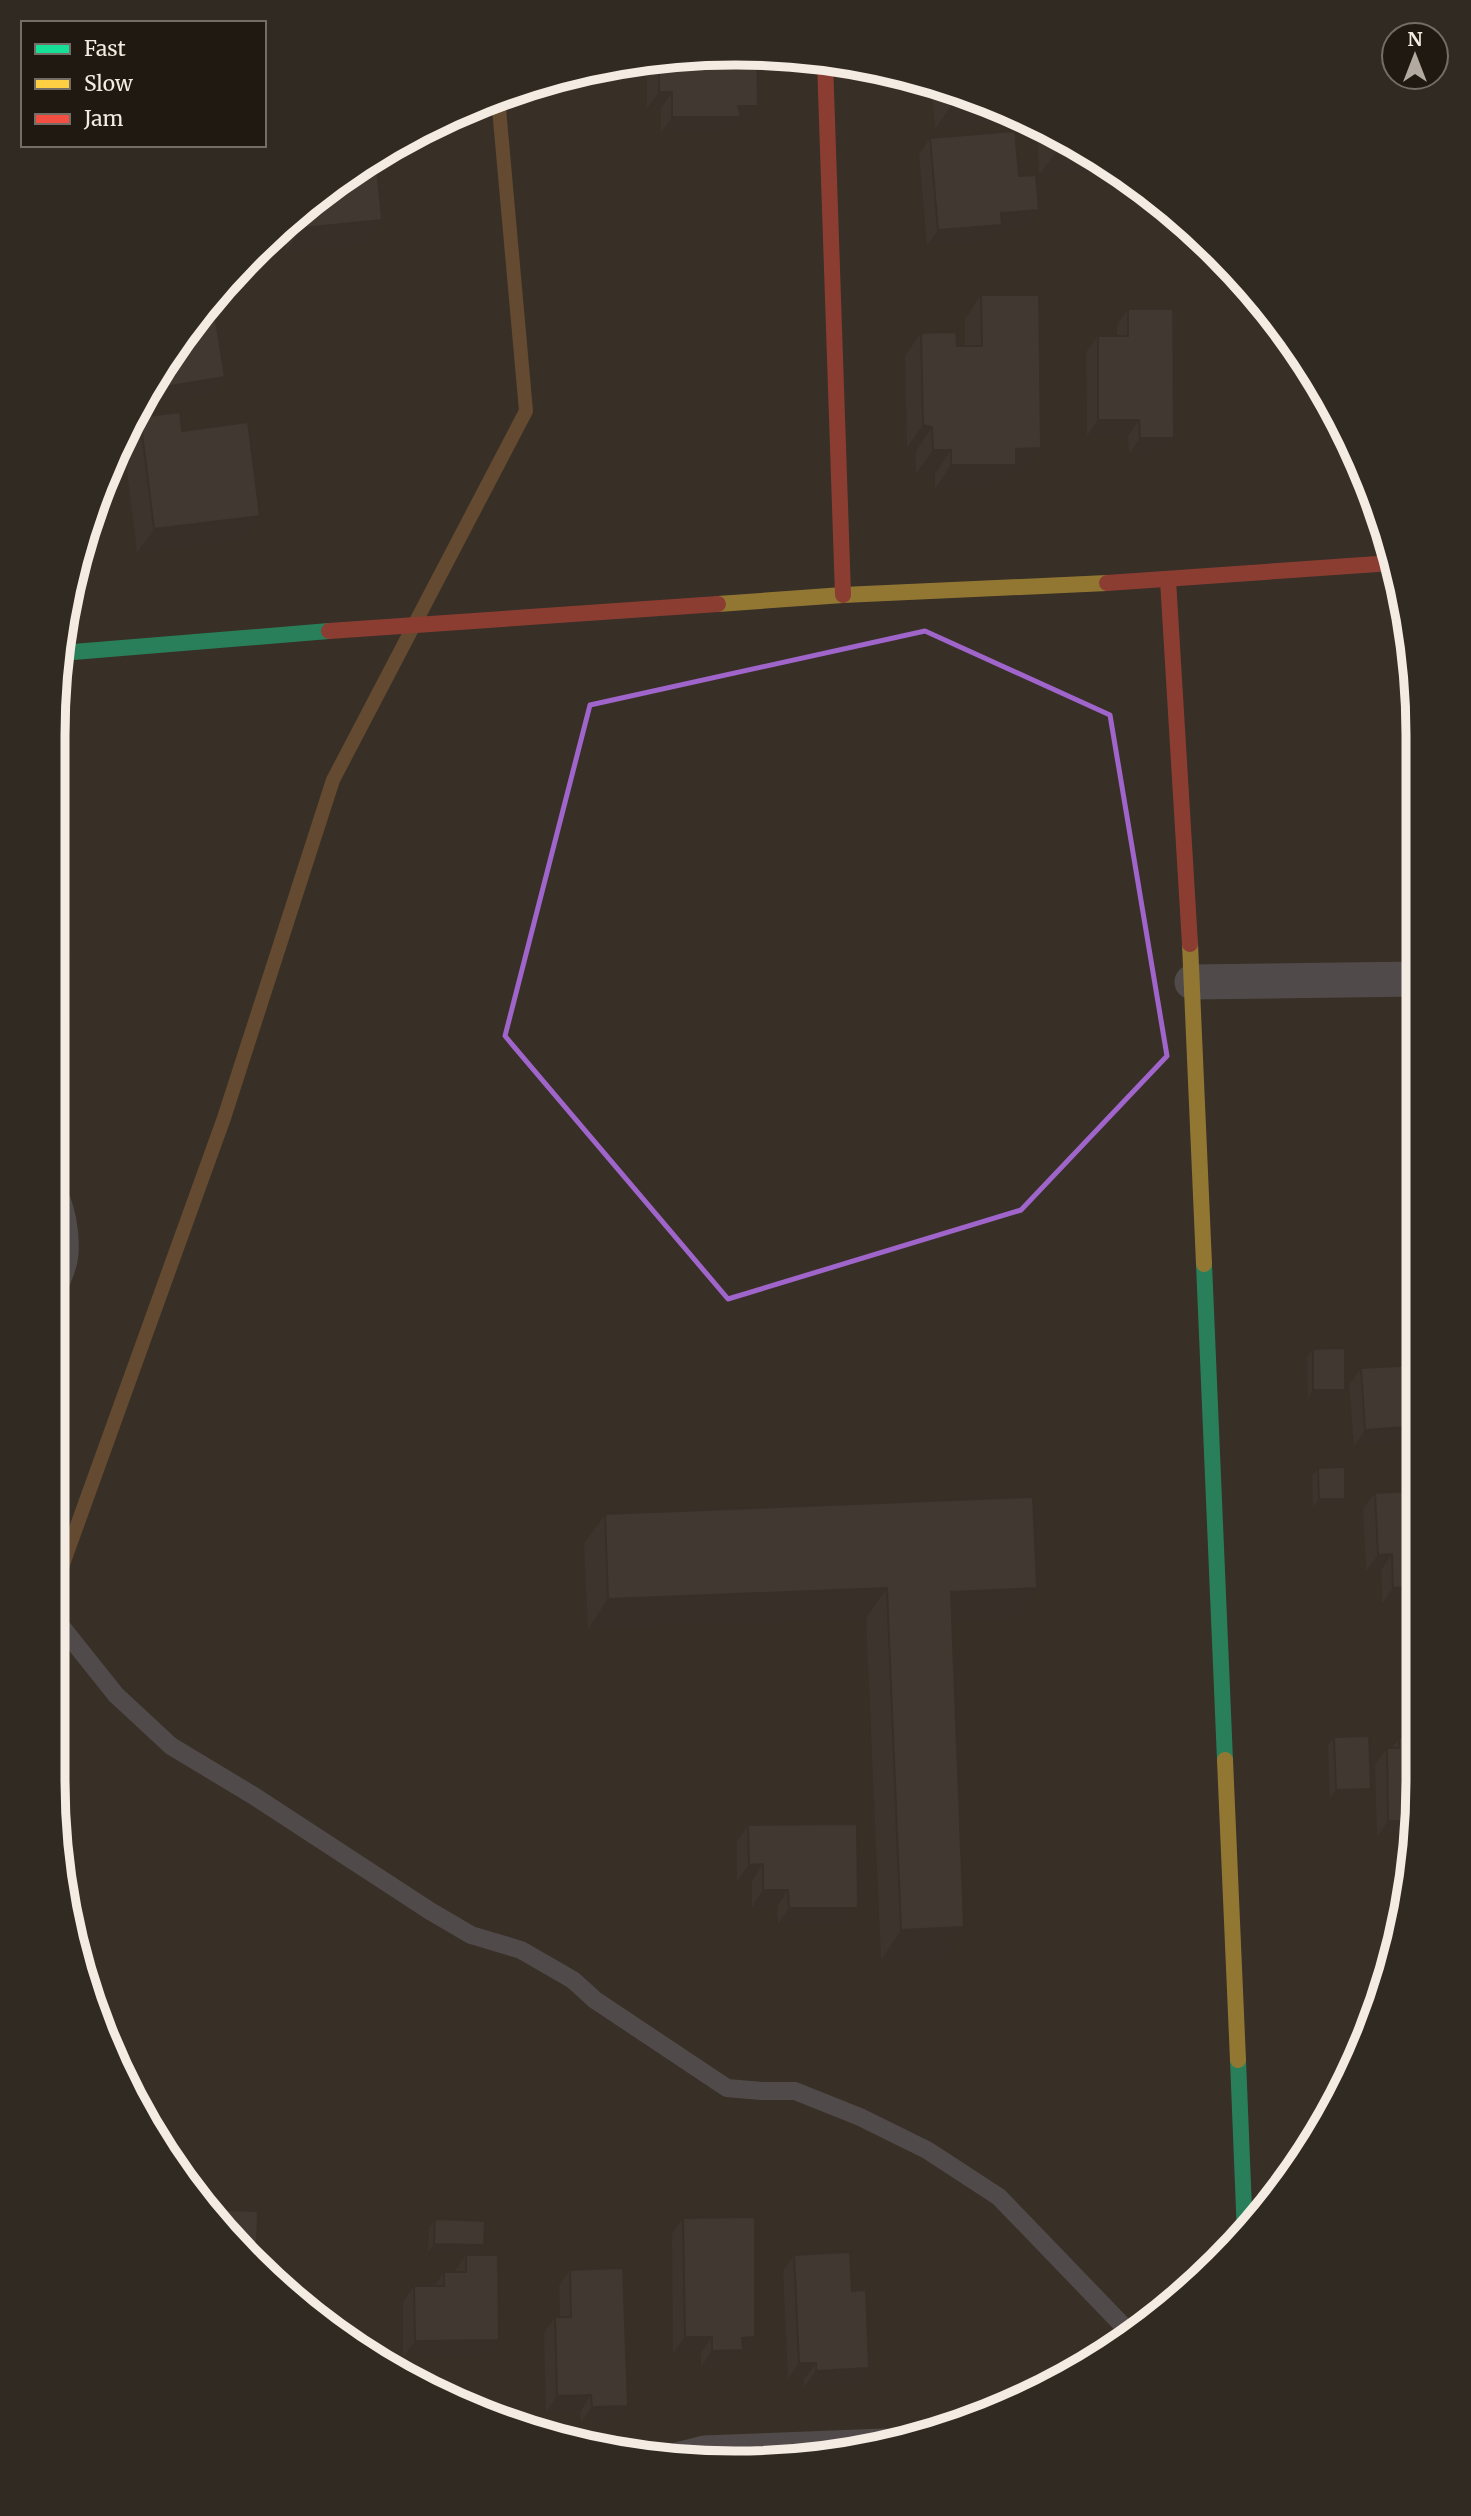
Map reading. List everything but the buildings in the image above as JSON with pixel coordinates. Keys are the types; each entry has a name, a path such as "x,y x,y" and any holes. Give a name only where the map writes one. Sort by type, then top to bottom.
{"street":[{"path":"825,70 843,595"},
{"path":"70,650 843,595 1168,580 1383,564"},
{"path":"1168,580 1192,982 1244,2218"},
{"path":"1192,982 1406,979"}],"lane":[{"path":"65,1213 69,1234 69,1259 65,1269"},
{"path":"65,1631 116,1695 171,1746 254,1796 430,1911 471,1935 520,1950 573,1980 595,2000 727,2088 795,2091 860,2117 927,2150 999,2197 1124,2327"}],"highlighted area":[{"path":"925,631 1110,715 1167,1056 1021,1210 728,1299 505,1036 590,705"}],"waterway":[{"path":"65,1559 224,1118 333,780 526,411 499,108"}],"traffic: fast":[{"path":"70,652 329,631"},
{"path":"1204,1264 1225,1760"},
{"path":"1238,2060 1244,2218"}],"traffic: slow":[{"path":"718,604 843,595 1107,583"},
{"path":"1190,944 1204,1264"},
{"path":"1225,1760 1238,2060"}],"traffic: jam":[{"path":"825,70 843,595"},
{"path":"1107,583 1383,564"},
{"path":"1168,580 1190,944"},
{"path":"329,631 718,604"}]}
